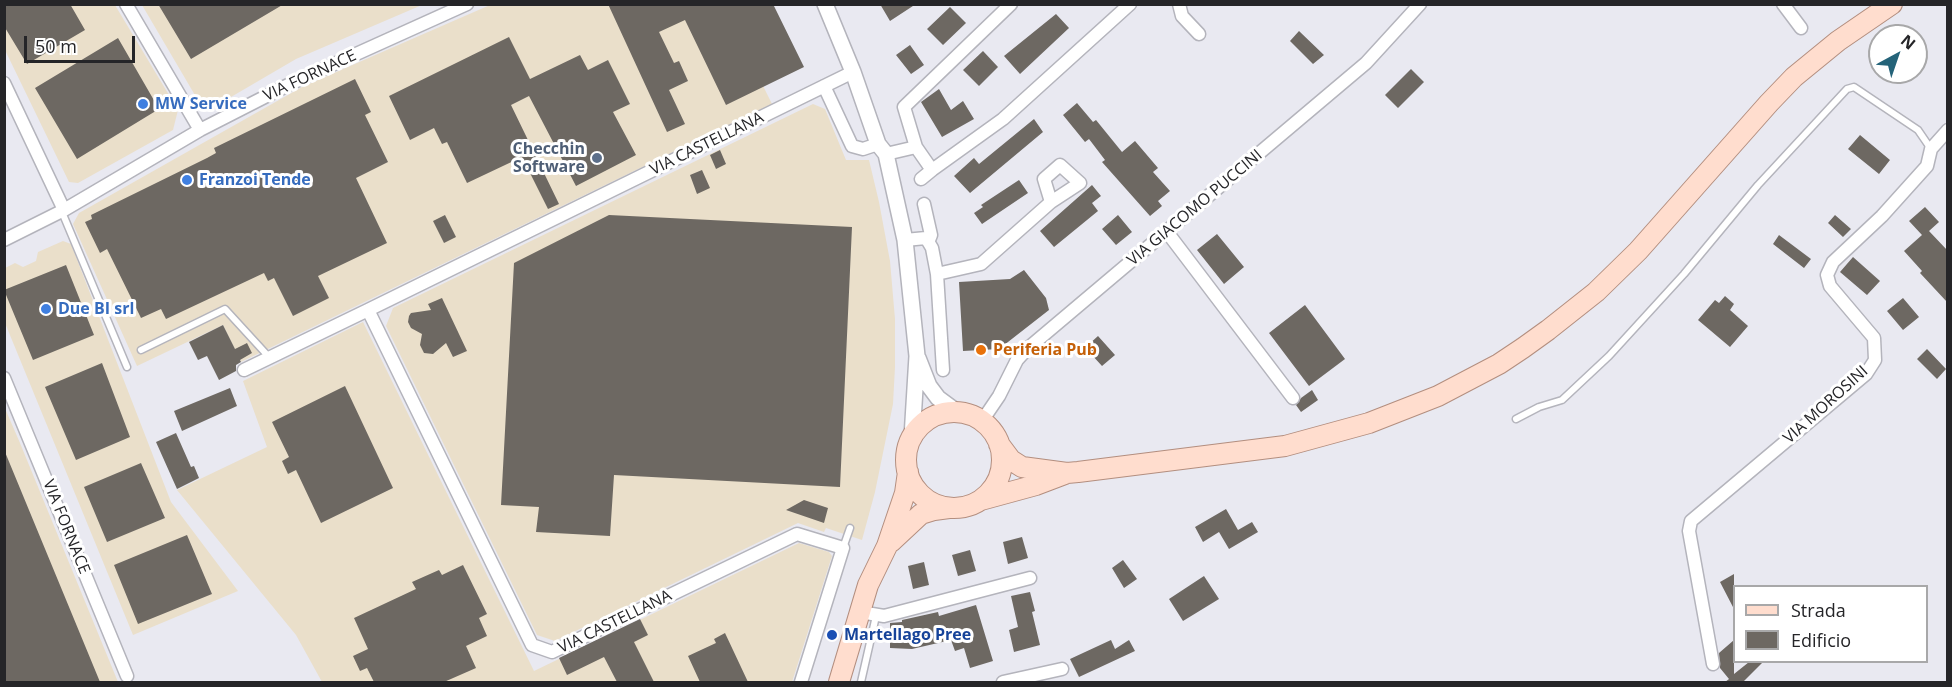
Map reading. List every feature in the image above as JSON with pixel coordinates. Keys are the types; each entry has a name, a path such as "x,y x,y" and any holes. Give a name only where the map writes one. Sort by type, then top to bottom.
{"main road":[{"path":"950,508 925,498 913,485 906,457 912,437 920,426 944,413 957,412 974,416 982,421 992,431 1011,460 1022,467 1067,473 1209,457 1295,443 1369,423 1396,413 1438,396 1499,364 1548,330 1596,292 1638,251 1794,77 1838,41 1892,4"},
{"path":"980,500 994,487 1001,470 1002,457 999,444"},
{"path":"839,682 868,614 868,585 887,546 905,493 908,472"},
{"path":"887,546 921,514 961,507 1036,485 1067,473"}],"street":[{"path":"126,4 200,130"},
{"name":"VIA FORNACE","path":"4,240 63,210 200,130 291,83 467,4"},
{"path":"825,4 882,149 905,240 917,356 912,437"},
{"path":"932,170 916,147 904,107 1011,4"},
{"path":"921,179 1003,119 1130,4"},
{"path":"1179,4 1182,16 1200,34"},
{"name":"VIA GIACOMO PUCCINI","path":"982,421 999,396 1017,360 1366,63 1420,4"},
{"path":"1783,4 1801,28"},
{"name":"VIA CASTELLANA","path":"244,370 852,72"},
{"path":"4,83 63,210"},
{"path":"824,86 852,146 862,149 916,147"},
{"name":"VIA MOROSINI","path":"1713,664 1689,531 1691,521 1866,374 1875,360 1874,338 1830,286 1827,275 1833,262 1882,216 1927,166 1931,149 1947,130"},
{"path":"937,274 981,264 1051,202"},
{"path":"924,204 937,274 943,370"},
{"path":"1167,232 1293,398"},
{"path":"905,240 926,238 929,240"},
{"name":"VIA CASTELLANA","path":"368,310 532,645 552,652 797,534 843,548"},
{"path":"917,356 938,398 957,412"},
{"name":"VIA FORNACE","path":"4,378 127,676"},
{"path":"801,682 843,548"},
{"path":"868,614 884,616 1030,578"},
{"path":"1003,682 1062,669"}],"lane":[{"path":"1516,419 1539,407 1562,400 1609,356 1684,274 1758,185 1847,89 1854,87 1918,130 1931,149"},
{"path":"63,210 127,367"},
{"path":"141,350 225,309 270,358"},
{"path":"843,548 850,528"},
{"path":"861,682 868,614"}],"shaded area":[{"path":"5,5 115,5 178,110 173,130 78,183 69,182 5,50"},
{"path":"142,5 422,5 296,59 219,104 199,102"},
{"path":"490,5 723,5 772,104 241,362 223,325 137,366 73,224 79,213 302,87"},
{"path":"813,104 825,109 846,160 869,160 890,261 895,319 893,404 875,492 862,540 826,528 824,532 798,523 555,641 537,635 386,326 393,308"},
{"path":"63,241 71,244 171,502 238,591 133,635 5,323 5,268 15,263 23,267 36,261 38,252"},
{"path":"363,322 534,671 799,543 829,552 832,556 792,682 322,682 296,635 177,490 267,447 243,381"},
{"path":"4,406 20,443 118,682 5,682"}],"building":[{"path":"4,4 70,4 85,30 27,64 4,26"},
{"path":"158,4 284,4 191,59"},
{"path":"608,4 773,4 804,67 726,105 685,20 659,32 674,63 679,61 688,81 669,90 685,124 667,132"},
{"path":"880,4 916,4 890,21"},
{"path":"950,7 966,23 943,45 927,29"},
{"path":"1056,14 1069,28 1020,74 1004,56"},
{"path":"1299,31 1324,55 1313,64 1290,41"},
{"path":"509,37 530,79 580,55 588,70 608,60 630,104 613,112 636,155 576,186 529,96 511,105 559,204 548,209 522,157 467,183 447,142 442,144 434,128 410,140 389,96"},
{"path":"118,38 159,109 77,159 35,88"},
{"path":"910,45 924,65 911,74 896,55"},
{"path":"983,51 998,67 979,86 963,70"},
{"path":"1411,69 1424,82 1398,108 1385,95"},
{"path":"355,79 371,112 365,115 388,162 356,178 387,243 318,276 329,298 293,316 274,278 268,281 264,273 166,319 161,309 141,318 107,249 100,253 85,222 92,219 91,215 207,158 216,153 214,148"},
{"path":"939,89 951,110 963,101 974,119 942,137 921,102"},
{"path":"1077,103 1093,122 1096,120 1122,152 1135,141 1158,168 1153,172 1170,191 1158,201 1162,206 1150,216 1102,162 1105,160 1089,139 1085,142 1063,115"},
{"path":"1034,119 1043,132 970,193 954,176 974,158 979,164"},
{"path":"1860,135 1890,160 1879,174 1848,149"},
{"path":"720,150 726,164 716,169 710,155"},
{"path":"702,170 710,188 697,194 690,175"},
{"path":"1019,180 1028,193 982,224 974,213 983,207 981,205"},
{"path":"1092,185 1101,196 1092,203 1098,211 1054,247 1040,231"},
{"path":"1925,207 1939,222 1929,231 1947,250 1947,302 1920,273 1922,271 1904,251 1922,235 1909,221"},
{"path":"445,215 456,237 444,243 433,221"},
{"path":"609,215 852,227 840,487 614,475 610,536 536,532 539,507 501,505 514,263"},
{"path":"1118,215 1132,232 1116,245 1102,229"},
{"path":"1835,215 1851,229 1843,237 1828,223"},
{"path":"1217,234 1244,267 1224,284 1197,250"},
{"path":"1779,235 1811,259 1804,268 1773,244"},
{"path":"1853,257 1880,281 1867,295 1840,272"},
{"path":"66,265 94,335 33,360 4,290"},
{"path":"1024,270 1046,298 1049,310 999,349 963,351 959,282 1010,279"},
{"path":"1725,296 1734,304 1730,310 1748,326 1730,347 1698,320 1715,300 1719,303"},
{"path":"442,298 467,351 453,357 446,343 433,354 424,353 420,345 422,334 411,328 408,322 411,313 431,310 428,304"},
{"path":"1903,298 1919,317 1903,330 1887,311"},
{"path":"1305,305 1345,359 1309,386 1269,333"},
{"path":"223,325 235,349 247,343 252,353 240,360 241,362 236,365 236,371 219,380 207,356 198,360 189,342"},
{"path":"1098,336 1115,355 1102,366 1087,346"},
{"path":"1927,349 1946,369 1937,379 1917,359"},
{"path":"102,363 130,437 76,460 45,387"},
{"path":"345,386 393,488 321,523 296,470 288,474 282,461 289,457 272,422"},
{"path":"230,388 237,406 182,431 174,411"},
{"path":"1312,390 1318,400 1301,412 1296,405"},
{"path":"176,433 191,467 194,466 199,478 177,489 156,442"},
{"path":"5,452 100,682 4,682"},
{"path":"141,463 165,518 107,542 84,487"},
{"path":"804,500 828,508 824,523 786,510"},
{"path":"1226,509 1238,530 1252,522 1258,532 1229,549 1219,532 1203,542 1195,527"},
{"path":"187,535 212,594 138,624 114,565"},
{"path":"1022,537 1028,558 1008,564 1003,542"},
{"path":"970,550 976,571 958,576 952,555"},
{"path":"1123,560 1137,579 1124,588 1112,568"},
{"path":"924,562 929,585 913,589 908,566"},
{"path":"463,565 487,614 479,618 487,636 466,646 476,668 444,682 374,682 367,668 360,671 353,656 368,649 354,618 416,589 412,582 439,570 442,575"},
{"path":"1734,574 1733,607 1720,582"},
{"path":"1204,576 1219,599 1183,621 1169,599"},
{"path":"1030,592 1040,645 1014,652 1009,630 1018,627 1011,596"},
{"path":"976,605 993,661 970,668 964,648 955,651 951,640 912,649 890,648 890,623 938,612 939,616"},
{"path":"640,619 648,635 634,642 654,682 617,682 604,657 567,675 559,658"},
{"path":"725,633 748,682 700,682 688,656 716,643 714,639"},
{"path":"1111,640 1115,649 1129,640 1135,651 1079,677 1070,659"},
{"path":"1733,641 1734,674 1748,663 1762,663 1743,682 1725,682 1729,679 1720,668 1719,653"}],"place":[{"name":"MW Service","path":"143,104"},
{"name":"Checchin Software","path":"597,158"},
{"name":"Franzoi Tende","path":"187,180"},
{"name":"Due BI srl","path":"46,309"},
{"name":"Periferia Pub","path":"981,350"},
{"name":"Martellago Pree","path":"832,635"}]}
